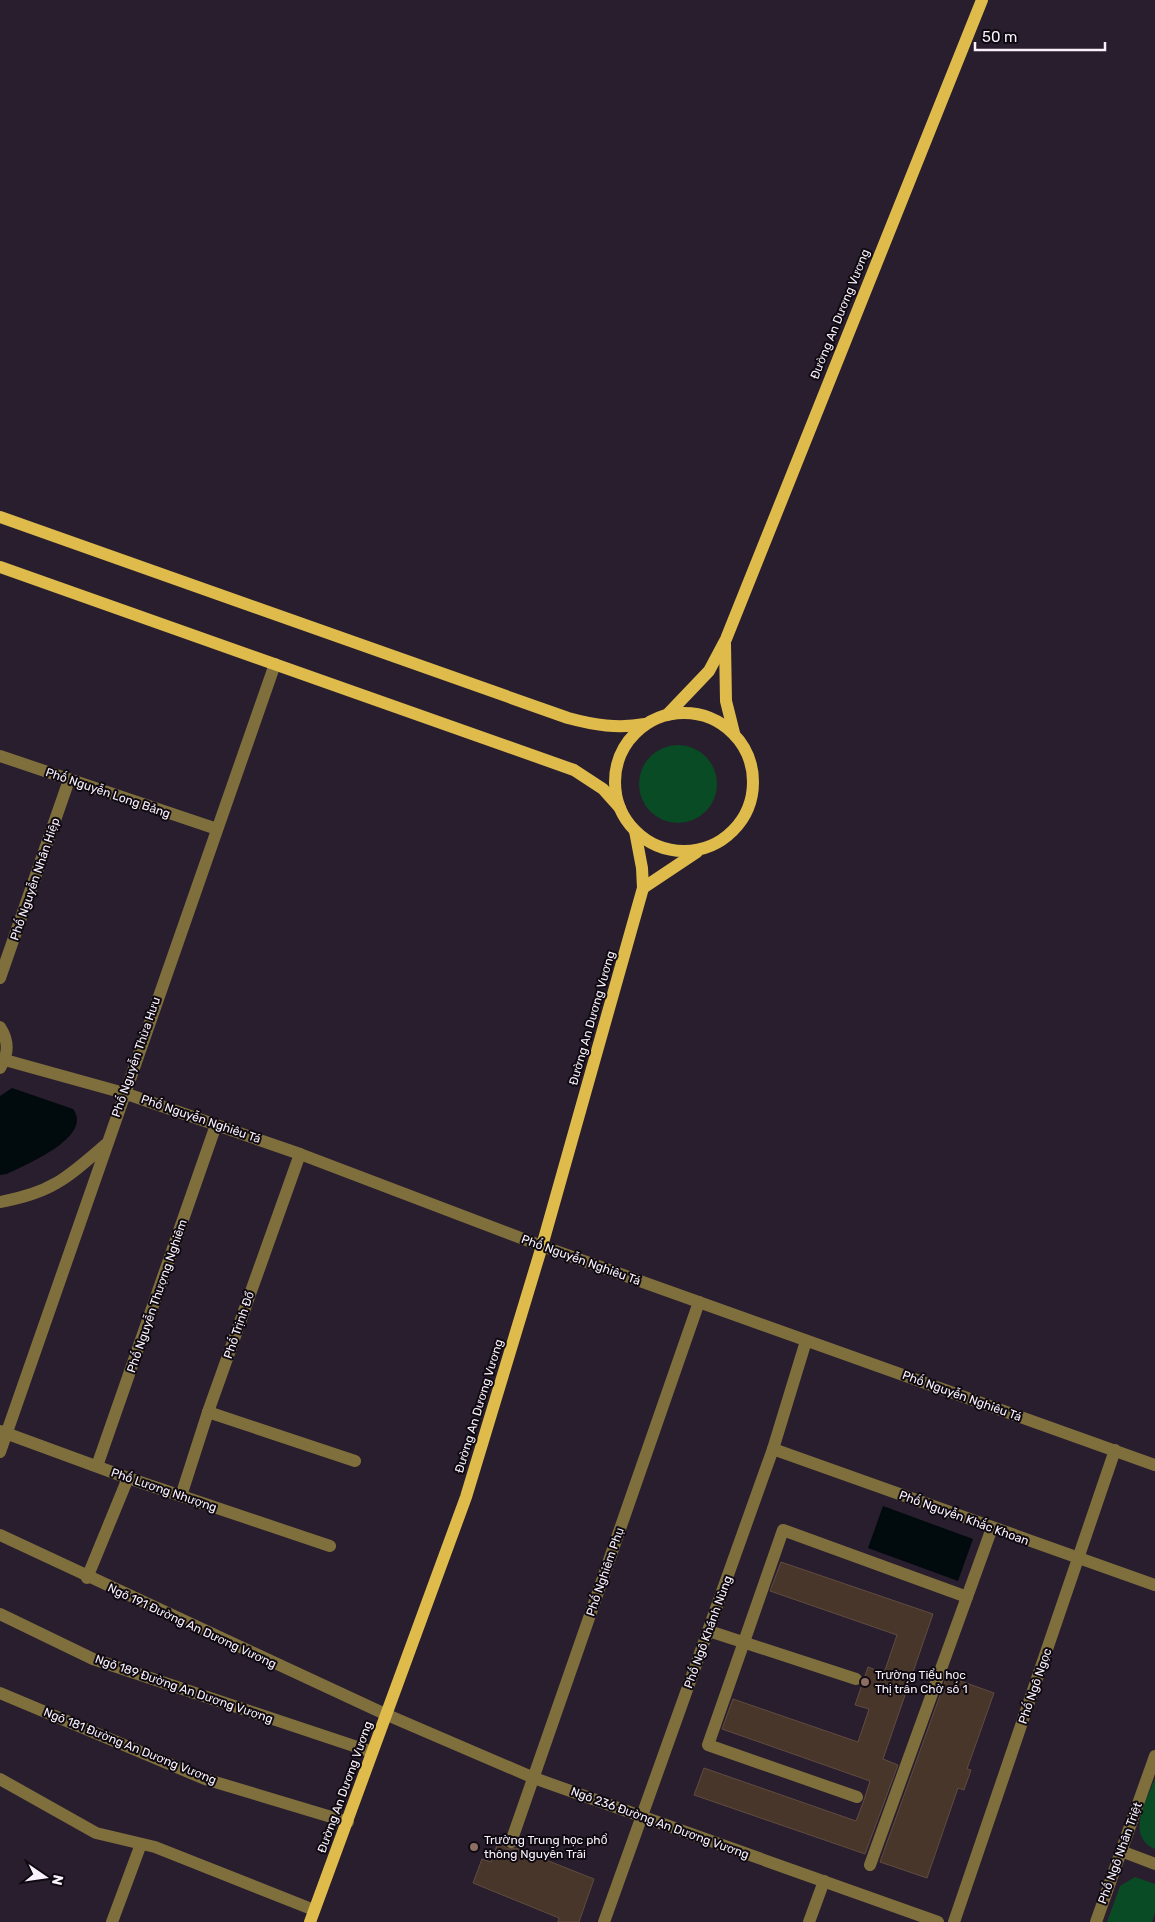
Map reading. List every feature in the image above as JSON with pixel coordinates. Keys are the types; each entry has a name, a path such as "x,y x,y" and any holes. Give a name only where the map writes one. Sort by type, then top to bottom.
{"main road":[{"name":"Đường An Dương Vương","path":"667,714 710,671 726,639 982,0"},
{"path":"0,517 568,718 601,726 628,727 645,724 667,714 691,712 714,719 734,733 747,753 753,776 751,801 741,822 723,839 662,874 643,888"},
{"path":"0,567 574,770 603,789 620,808 635,831 649,842 666,849 684,852 702,850"},
{"name":"Đường An Dương Vương","path":"726,639 726,701 734,733"},
{"path":"620,808 615,788 616,769 622,752 632,737 645,724"},
{"name":"Đường An Dương Vương","path":"312,1916 466,1497 542,1246 643,888 642,868 635,831"}],"street":[{"name":"Phố Nguyễn Thừa Hưu","path":"0,1452 3,1432 275,664"},
{"name":"Phố Nguyễn Long Bảng","path":"0,756 217,829"},
{"name":"Phố Nguyễn Nhân Hiệp","path":"0,978 69,780"},
{"path":"0,1027 7,1043 2,1064"},
{"name":"Phố Nguyễn Nghiêu Tá","path":"2,1064 124,1093 300,1154 542,1246 1155,1465"},
{"name":"Phố Nguyễn Thượng Nghiêm","path":"97,1466 216,1125"},
{"path":"0,1202 26,1197 66,1180 106,1145"},
{"name":"Phố Trịnh Đổ","path":"181,1496 208,1412 300,1154"},
{"name":"Phố Nghiêm Phụ","path":"511,1842 699,1302"},
{"name":"Phố Ngô Khánh Nùng","path":"604,1922 773,1449 806,1340"},
{"path":"208,1412 355,1461"},
{"name":"Phố Lương Nhượng","path":"3,1432 128,1478 330,1546"},
{"name":"Phố Nguyễn Khắc Khoan","path":"773,1449 1155,1585"},
{"name":"Phố Ngô Ngọc","path":"954,1922 1115,1450"},
{"path":"87,1578 128,1478"},
{"path":"870,1865 992,1528"},
{"path":"857,1797 708,1745 783,1530 967,1597"},
{"name":"Ngõ 191 Đường An Dương Vương","path":"0,1535 87,1578 385,1714"},
{"name":"Ngõ 189 Đường An Dương Vương","path":"0,1614 93,1659 372,1752"},
{"path":"709,1631 856,1679"},
{"name":"Ngõ 181 Đường An Dương Vương","path":"0,1692 205,1778 348,1822"},
{"name":"Ngõ 236 Đường An Dương Vương","path":"385,1714 534,1778 938,1922"},
{"name":"Phố Ngô Nhân Triệt","path":"1096,1922 1155,1756"},
{"path":"0,1779 96,1833 155,1847 312,1916"},
{"path":"112,1922 141,1844"},
{"path":"1121,1851 1155,1864"},
{"path":"809,1922 824,1881"}],"green space":[{"path":"678,745 693,748 706,756 714,769 717,784 714,799 706,812 693,820 678,823 663,820 650,812 642,799 639,784 642,769 650,756 663,748"},
{"path":"1155,1778 1155,1849 1146,1843 1141,1836 1140,1827 1144,1807"},
{"path":"1135,1877 1155,1884 1155,1913 1152,1922 1107,1922 1120,1886"}],"shaded area":[{"path":"12,1088 73,1109 77,1119 74,1130 55,1149 7,1174 0,1175 0,1096"},
{"path":"883,1506 973,1539 958,1581 868,1548"}],"building":[{"path":"781,1562 933,1614 883,1759 898,1765 865,1854 694,1795 704,1768 856,1821 864,1800 870,1781 722,1729 733,1699 858,1742 869,1709 855,1705 868,1667 884,1673 897,1635 770,1591"},
{"path":"947,1676 994,1693 967,1769 971,1770 964,1790 958,1788 927,1878 880,1862"},
{"path":"498,1842 508,1849 516,1848 594,1879 579,1922 558,1922 559,1918 473,1883 482,1859 491,1862"}],"place":[{"name":"Trường Tiểu học Thị trấn Chờ số 1","path":"865,1682"},
{"name":"Trường Trung học phổ thông Nguyễn Trãi","path":"474,1847"}]}
